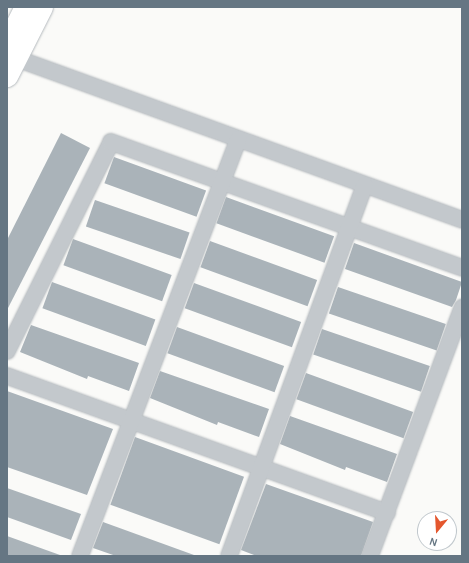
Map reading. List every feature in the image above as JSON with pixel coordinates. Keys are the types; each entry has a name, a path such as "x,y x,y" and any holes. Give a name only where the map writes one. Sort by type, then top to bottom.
{"main road":[{"path":"9,58 25,7"},
{"path":"9,58 42,7"}],"street":[{"path":"9,58 462,220"},
{"path":"80,556 238,139"},
{"path":"7,351 111,142 462,268"},
{"path":"229,556 365,185"},
{"path":"370,556 462,308"},
{"path":"7,376 387,513"}],"building":[{"path":"61,133 90,148 7,310 7,240"},
{"path":"114,157 206,191 197,217 104,183"},
{"path":"226,197 334,236 324,263 216,223"},
{"path":"95,200 190,233 180,259 86,226"},
{"path":"73,239 172,275 162,301 63,265"},
{"path":"210,241 317,280 308,306 200,267"},
{"path":"354,243 462,282 452,307 345,269"},
{"path":"52,282 155,320 146,346 42,308"},
{"path":"194,283 301,322 292,347 185,308"},
{"path":"338,287 446,324 437,351 329,313"},
{"path":"31,325 139,363 129,391 88,376 87,379 20,352"},
{"path":"177,327 284,366 275,392 167,353"},
{"path":"322,329 430,366 421,392 313,355"},
{"path":"160,371 269,409 259,437 218,422 217,425 150,398"},
{"path":"306,373 413,412 404,438 296,399"},
{"path":"7,391 113,429 87,495 7,467"},
{"path":"290,416 397,454 387,482 346,467 345,470 280,444"},
{"path":"135,437 244,477 219,544 110,505"},
{"path":"266,484 373,522 361,556 257,556 241,550"},
{"path":"7,488 81,514 71,540 7,517"},
{"path":"103,522 194,556 116,556 93,548"},
{"path":"7,536 60,555 60,556 7,556"}]}
